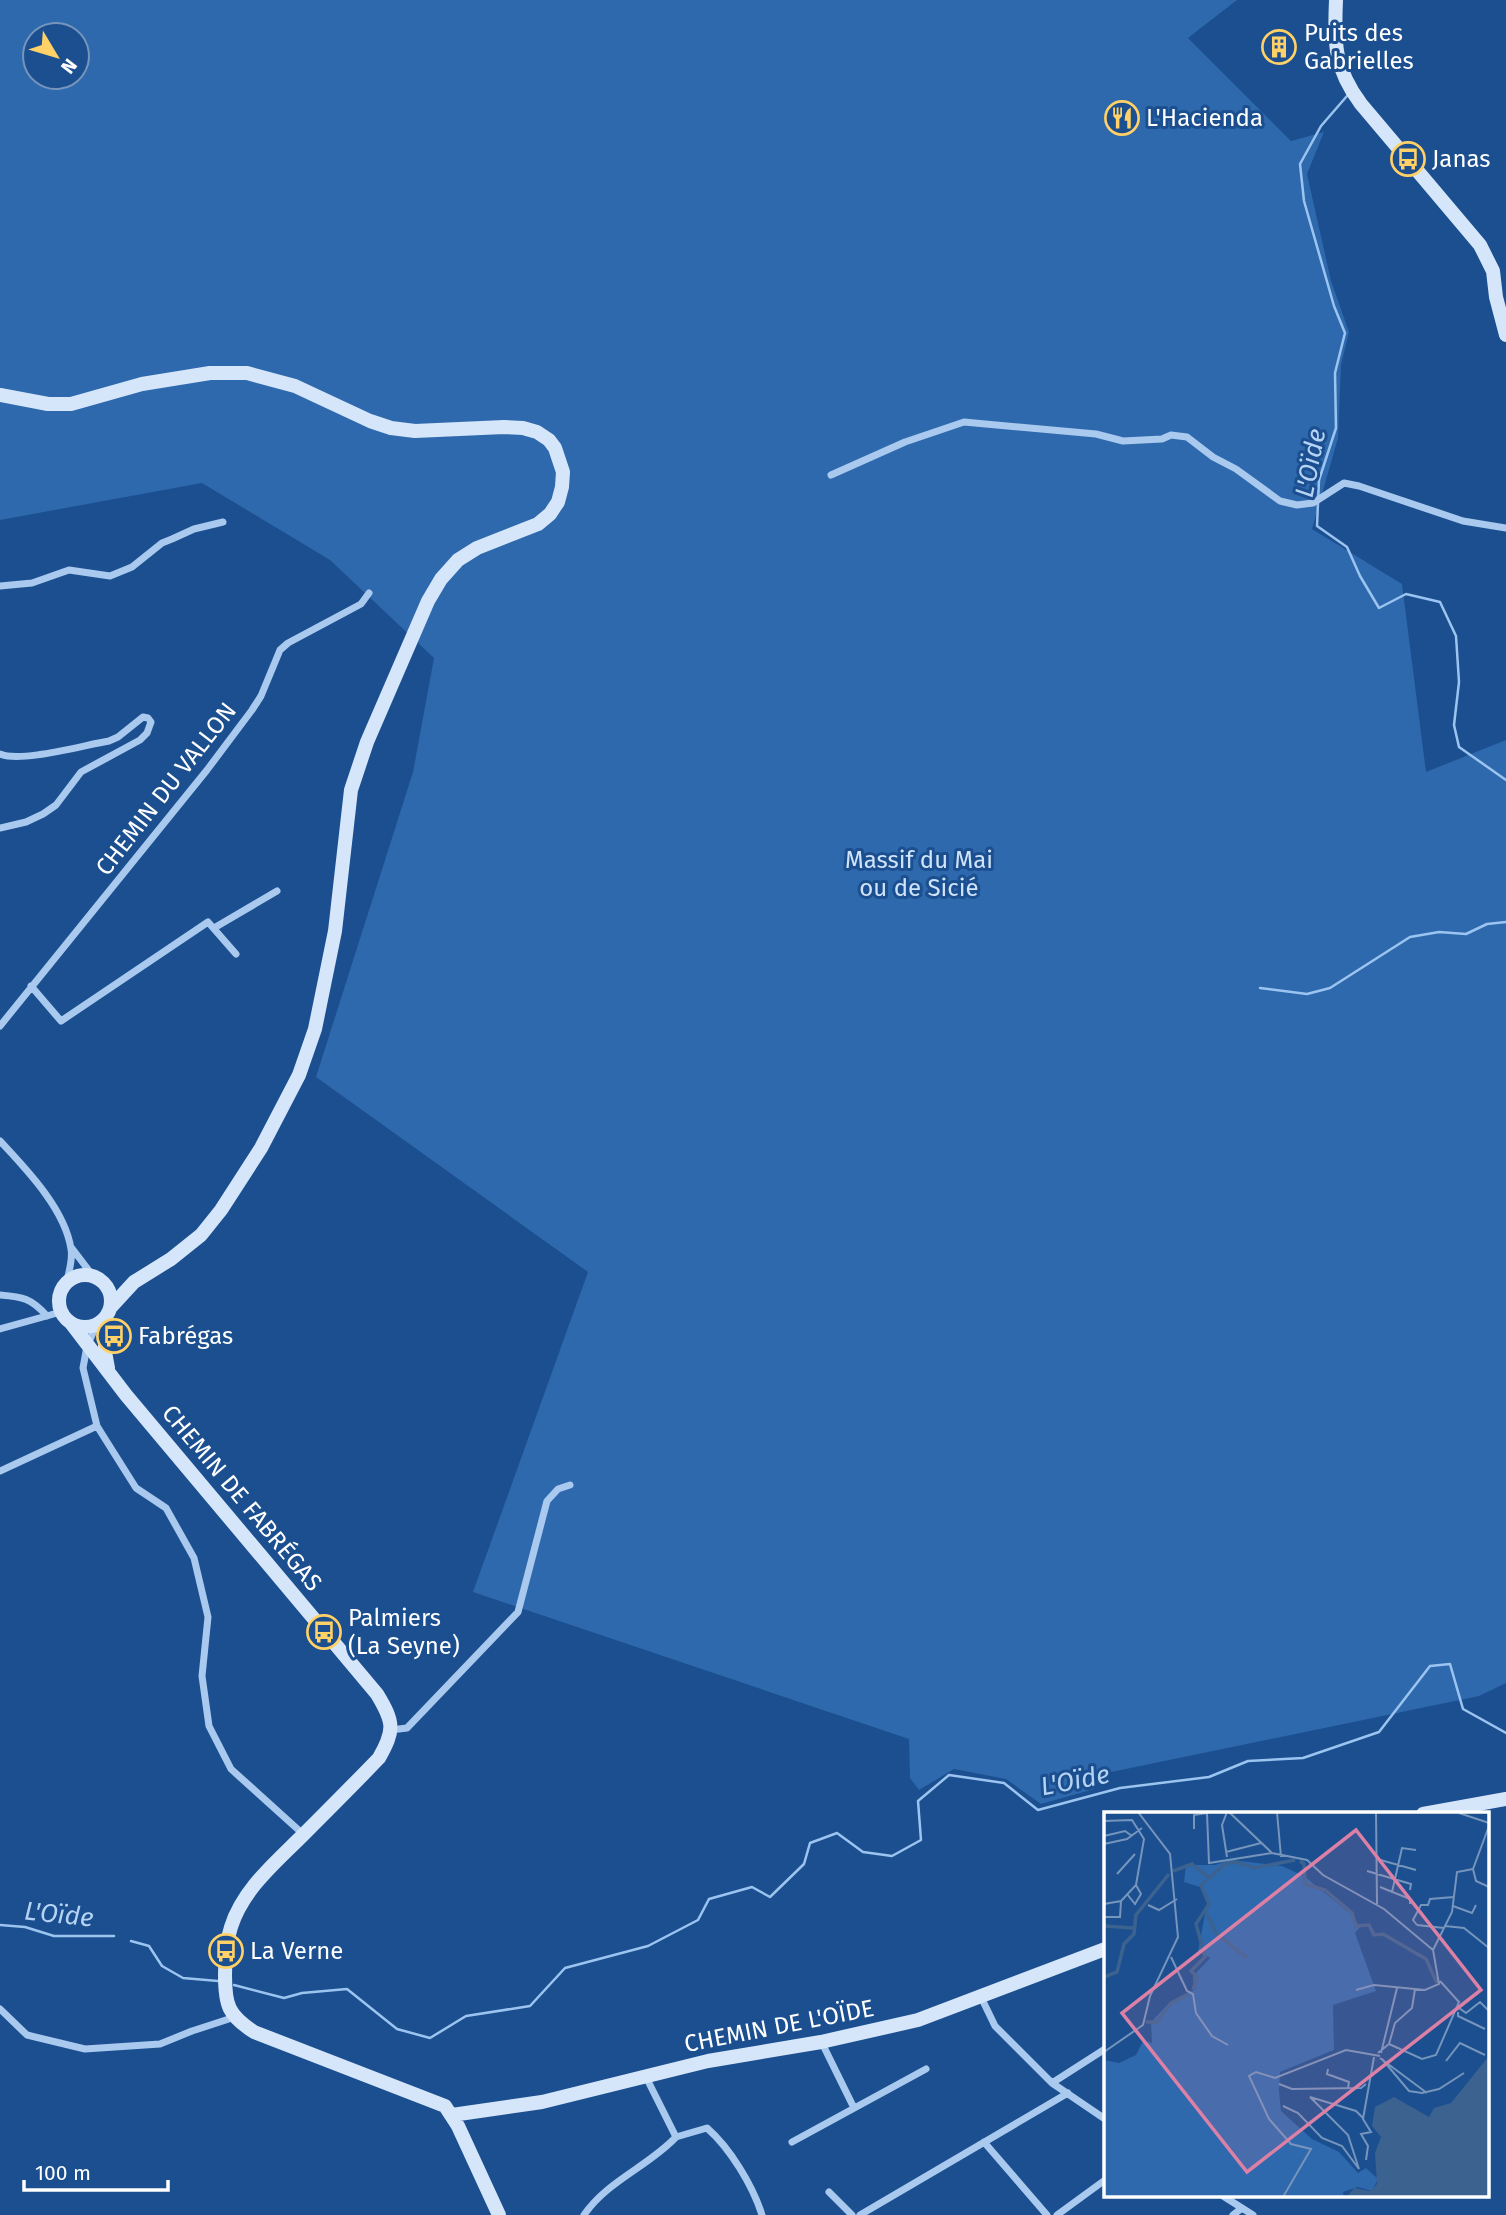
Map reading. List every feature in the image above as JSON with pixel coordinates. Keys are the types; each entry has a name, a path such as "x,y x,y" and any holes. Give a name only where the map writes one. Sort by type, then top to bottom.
{"street":[{"path":"1336,0 1335,48 1344,79 1480,245 1493,271 1496,298 1506,335"},
{"path":"0,395 48,404 71,404 142,384 210,373 247,373 295,386 391,428 415,432 504,427 530,430 549,440 555,448 563,472 558,502 550,514 538,524 477,548 458,560 441,579 428,601 367,742 351,790 335,930 315,1029 299,1075 261,1148 221,1210 201,1235 171,1259 134,1282 104,1316 87,1346 83,1368 97,1426 136,1488 166,1508 194,1558 208,1617 202,1675 209,1727 231,1769 303,1835"},
{"path":"831,475 905,442 964,422 1096,434 1123,440 1162,439 1171,435 1187,437 1280,501 1297,505 1313,503 1344,483 1464,522 1506,528"},
{"path":"0,586 32,583 69,570 110,576 132,567 162,543 194,529 223,522"},
{"name":"CHEMIN DU VALLON","path":"0,1026 207,770 252,710 261,696 280,650 288,643 361,604 369,593"},
{"path":"0,754 6,757 36,755 109,741 143,717 150,722 147,733 140,740 81,772 50,810 26,822 0,828"},
{"path":"214,928 277,891"},
{"path":"31,986 61,1020 208,922 236,954"},
{"path":"0,1140 50,1201 63,1224 71,1246 72,1258 67,1281"},
{"path":"71,1246 96,1277 108,1287 110,1294 104,1316 105,1352 109,1373"},
{"path":"54,1314 63,1286 75,1276 134,1282"},
{"path":"0,1295 23,1297 71,1323 87,1327 104,1316"},
{"path":"0,1329 54,1314"},
{"name":"CHEMIN DE FABRÉGAS","path":"71,1323 109,1373 377,1694 388,1712 391,1730"},
{"path":"0,1471 97,1426"},
{"path":"499,2215 452,2115 445,2106 254,2032 229,2010 225,1997 225,1962 231,1926 252,1889 379,1758 390,1740 391,1730 407,1728 518,1612 547,1501 558,1489 570,1485"},
{"path":"1434,1812 1506,1799"},
{"name":"CHEMIN DE L'OÏDE","path":"452,2115 542,2102 708,2062 821,2042 918,2020 1104,1949"},
{"path":"981,1997 995,2026 1052,2083 1104,2118"},
{"path":"0,2008 27,2035 85,2049 160,2045 192,2031 235,2018"},
{"path":"821,2042 855,2108"},
{"path":"1052,2083 1104,2050"},
{"path":"792,2142 926,2069"},
{"path":"646,2077 676,2137"},
{"path":"860,2215 1068,2093"},
{"path":"584,2215 590,2205 676,2137 707,2128 718,2138 756,2196 762,2215"},
{"path":"984,2142 1047,2215"},
{"path":"1057,2215 1104,2181"},
{"path":"829,2192 852,2215"},
{"path":"1226,2198 1254,2215"},
{"path":"1233,2215 1242,2208"}],"green space":[{"name":"Massif du Mai ou de Sicié","path":"0,0 1237,0 1188,38 1291,141 1324,132 1307,174 1331,281 1349,332 1341,365 1338,438 1312,529 1402,584 1426,772 1506,740 1506,1683 1479,1696 1092,1776 1094,1789 1041,1804 1006,1779 954,1769 919,1790 910,1778 909,1739 473,1592 588,1272 316,1077 413,772 434,658 330,560 202,483 0,520"}],"waterway":[{"name":"L'Oïde","path":"1347,96 1321,126 1300,164 1304,201 1334,306 1345,333 1335,373 1336,428 1319,480 1317,526 1347,547 1379,608 1406,594 1440,602 1456,636 1459,682 1454,725 1459,747 1506,780"},
{"name":"L'Oïde","path":"1260,988 1307,994 1330,988 1410,937 1439,932 1466,934 1487,924 1506,922"},
{"name":"L'Oïde","path":"234,1985 284,1998 302,1993 347,1989 397,2029 430,2038 466,2016 530,2006 565,1968 648,1946 698,1920 709,1899 752,1887 770,1897 804,1864 810,1843 837,1833 863,1852 892,1856 921,1840 918,1801 949,1775 1004,1783 1038,1810 1120,1788 1209,1777 1248,1761 1303,1758 1379,1732 1430,1666 1450,1664 1463,1709 1506,1733"},
{"name":"L'Oïde","path":"0,1925 25,1927 54,1936 114,1936"},
{"name":"L'Oïde","path":"131,1941 149,1946 162,1966 183,1978 218,1981"}],"place":[{"name":"Puits des Gabrielles","path":"1279,47"},
{"name":"L'Hacienda","path":"1122,118"},
{"name":"Janas","path":"1408,159"},
{"name":"Fabrégas","path":"114,1336"},
{"name":"Palmiers (La Seyne)","path":"324,1632"},
{"name":"La Verne","path":"226,1951"}]}
